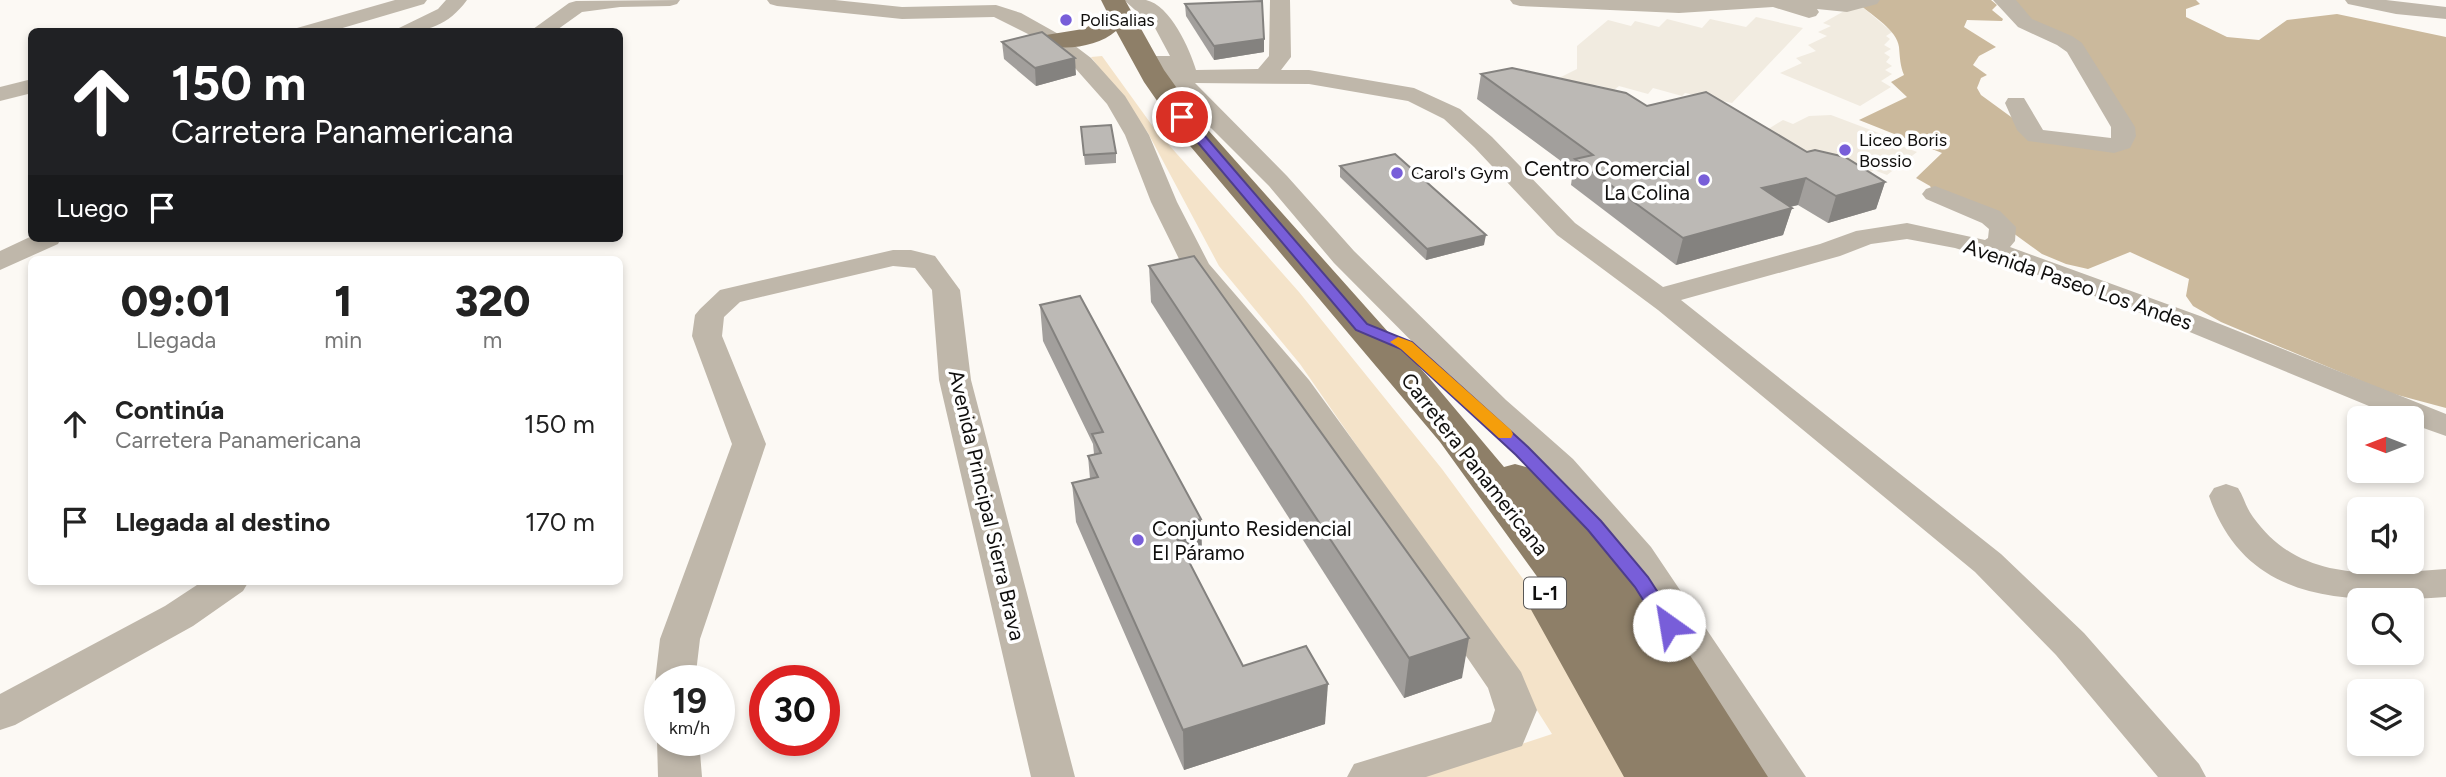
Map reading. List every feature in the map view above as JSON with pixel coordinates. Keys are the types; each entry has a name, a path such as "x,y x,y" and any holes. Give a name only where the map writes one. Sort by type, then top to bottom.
{"main road":[{"name":"Carretera Panamericana","path":"1110,19 1172,74 1182,117 1417,388 1556,568 1633,681 1690,777"},
{"name":"Carretera Panamericana","path":"1110,19 1137,78 1174,131 1418,424 1531,567 1651,777"},
{"path":"1060,44 1110,19"},
{"name":"L-1","path":"1417,388 1488,449 1568,534 1658,645 1742,777"}],"street":[{"path":"318,28 417,0"},
{"path":"414,28 445,13 457,0"},
{"path":"545,28 576,7 620,1 670,0"},
{"path":"777,0 996,11 1014,17 1060,44 1100,81 1137,135 1164,202 1197,267 1297,387 1507,683 1516,710 1507,734 1369,777"},
{"path":"1134,0 1148,8 1178,44 1172,74"},
{"path":"1264,76 1280,57 1280,0"},
{"path":"1520,0 1679,7 1774,1 1847,6 1870,0"},
{"path":"2003,0 2010,4 2021,21 2078,48 2089,74 2123,127 2124,136 2121,143 2115,146 2036,136 2029,130 2016,103"},
{"path":"2355,0 2416,11 2446,13"},
{"path":"1774,1 1809,12"},
{"path":"1172,74 1310,77 1414,95 1452,114 1483,142 1566,229 1663,301 1988,563 2070,644 2184,777"},
{"path":"1172,74 1278,181 1344,257 1495,407 1560,467 1630,546 1784,777"},
{"path":"0,78 28,79"},
{"path":"0,94 28,87"},
{"path":"1935,194 1992,217 2003,227 2001,240 1990,250"},
{"name":"Avenida Paseo Los Andes","path":"1663,301 1880,235 1906,231 1960,241 2032,263 2446,426"},
{"path":"0,262 40,242"},
{"name":"Avenida Principal Sierra Brava","path":"677,665 680,639 750,444 707,336 710,315 730,296 753,289 893,258 911,258 925,262 946,290 956,380 1053,777"},
{"path":"1362,327 1407,345 1477,407 1594,525 1641,582 1765,777"},
{"path":"2226,496 2235,522 2271,559 2302,578 2342,587 2446,583"},
{"path":"0,713 178,616 224,585"},
{"path":"679,756 680,777"}],"shaded area":[{"path":"1870,0 1991,0 1997,5 1992,10 2002,21 1967,20 1964,27 1996,47 1979,56 1973,65 1987,75 1981,78 1977,88 1981,95 2029,130 2121,143 2078,49 2001,0 2196,0 2200,4 2186,9 2186,17 2227,37 2259,40 2287,20 2337,14 2446,37 2446,408 2390,393 2221,322 2193,306 2186,296 2189,279 2130,252 2088,269 2066,264 2042,254 1991,217 1935,194 1930,186 1916,178 1942,153 1859,120 1907,97 1891,82 1904,75 1894,35 1860,5"},
{"path":"1860,5 1892,32 1886,36 1890,39 1884,45 1891,49 1884,53 1890,57 1886,62 1892,66 1885,70 1892,74 1881,81 1891,87 1860,106 1780,73 1802,63 1796,58 1816,51 1808,45 1827,36 1818,32 1831,26 1823,23 1853,6"},
{"path":"1756,17 1803,28 1732,103 1685,93 1682,96 1653,88 1648,94 1619,86 1614,90 1597,85 1590,88 1557,79 1577,69 1577,46 1608,20 1631,26 1635,21 1659,27 1667,19 1702,28 1710,19 1746,27"},
{"path":"1102,56 1154,128 1299,292 1442,469 1537,598 1633,777 1421,777 1552,734 1500,652 1300,364 1219,266 1148,133 1091,57"},
{"name":"Liceo Boris Bossio","path":"1831,115 1900,141 1896,144 1917,152 1887,175 1874,170 1854,181 1765,131 1783,120 1793,124 1809,116"}],"building":[{"path":"1262,1 1264,39 1214,46 1185,4"},
{"path":"1042,32 1075,58 1035,68 1002,42"},
{"name":"Centro Comercial La Colina","path":"1512,68 1626,93 1647,106 1706,92 1807,152 1815,150 1845,157 1885,182 1836,196 1806,178 1762,188 1792,208 1683,238 1575,159 1593,155 1481,74"},
{"path":"1111,125 1116,153 1084,155 1081,127"},
{"path":"1395,154 1486,235 1427,249 1340,166"},
{"path":"1194,256 1469,638 1409,658 1149,266"},
{"name":"Conjunto Residencial El Páramo","path":"1080,296 1201,519 1171,527 1243,666 1306,646 1328,684 1183,730 1072,483 1098,477 1088,456 1101,453 1092,434 1103,432 1040,305"}],"slow traffic":[{"path":"1398,342 1407,345 1505,434"}],"place":[{"name":"PoliSalias","path":"1066,20"},
{"name":"Liceo Boris Bossio","path":"1845,150"},
{"name":"Carol's Gym","path":"1397,173"},
{"name":"Centro Comercial La Colina","path":"1704,180"},
{"name":"Conjunto Residencial El Páramo","path":"1138,540"}],"route":[{"path":"1182,117 1362,327 1407,345 1477,407 1594,525 1641,582 1669,625"}]}
